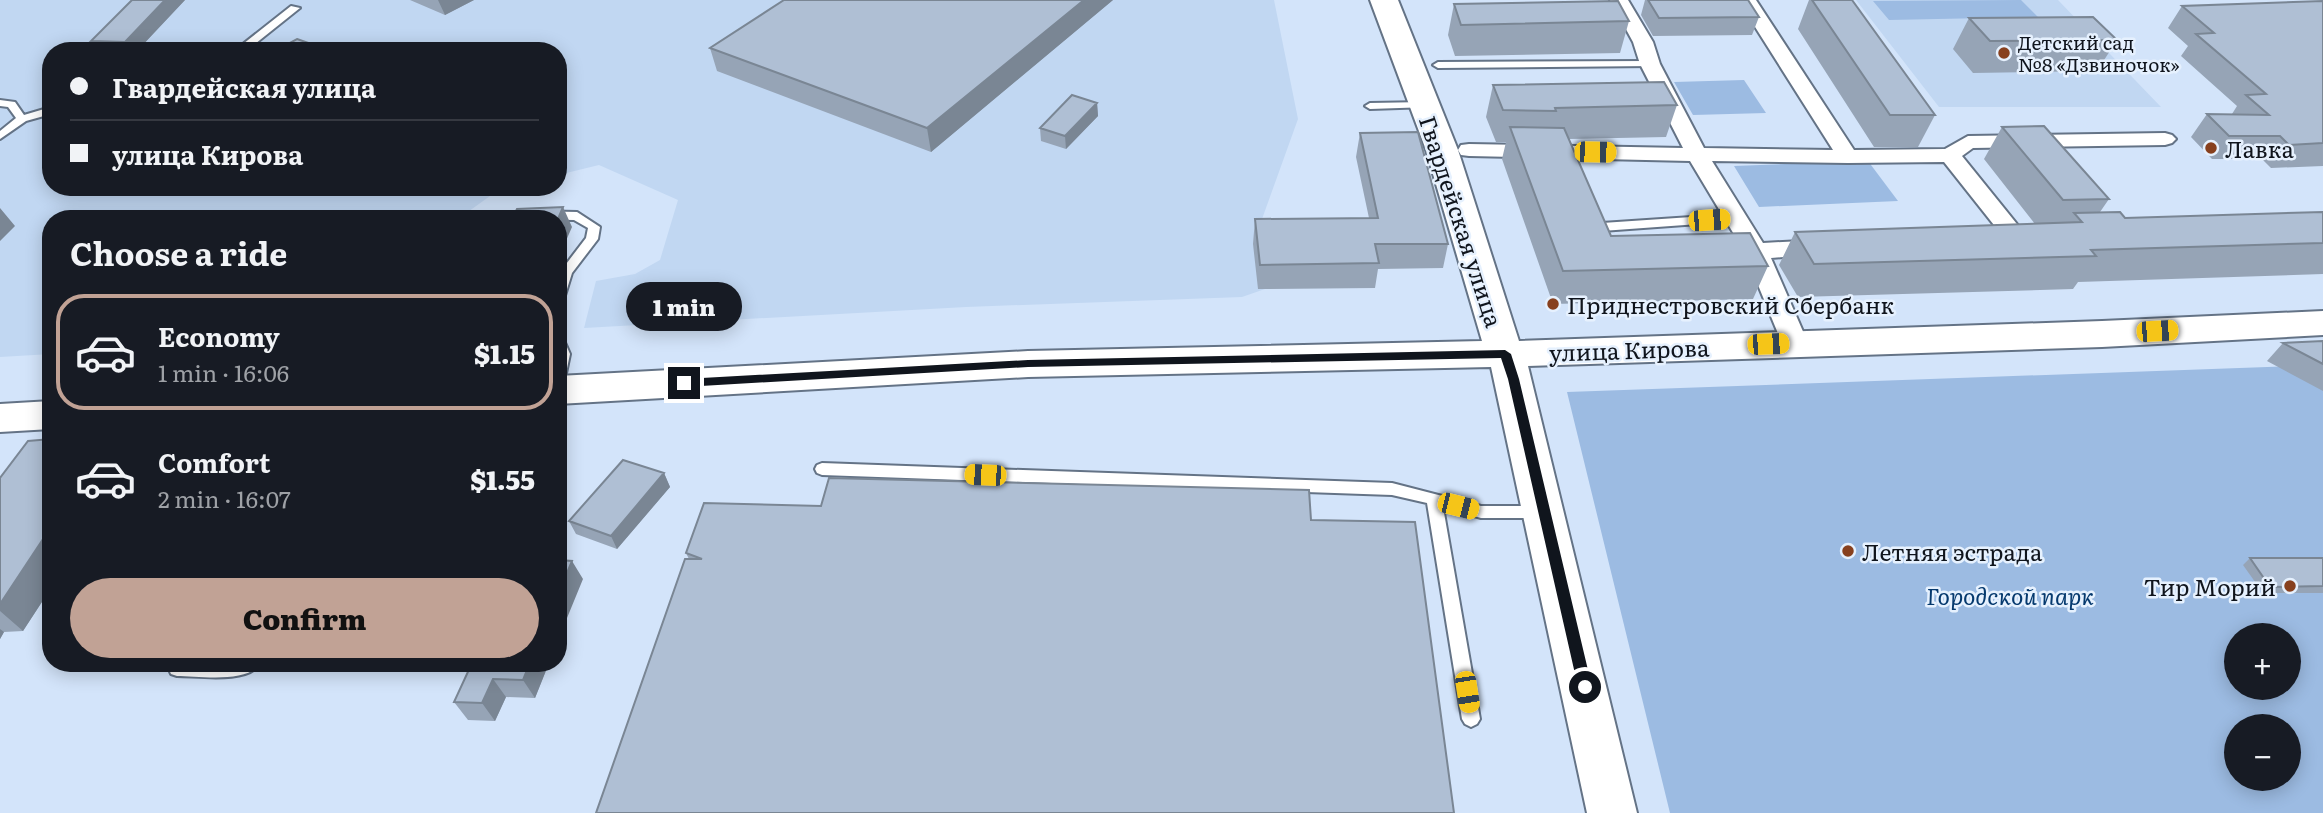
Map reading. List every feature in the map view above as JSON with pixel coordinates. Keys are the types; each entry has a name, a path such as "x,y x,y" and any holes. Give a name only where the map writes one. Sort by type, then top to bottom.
{"main road":[{"name":"Гвардейская улица","path":"1384,0 1442,150 1514,379 1612,813"},
{"name":"улица Кирова","path":"567,389 1028,363 1505,354 2102,334 2323,323"},
{"path":"0,418 42,416"}],"street":[{"path":"1747,0 1847,157"},
{"path":"1646,2 1620,2 1697,154 1756,251 1795,343"},
{"path":"1469,150 1847,157 1950,155 1968,142 2165,139"},
{"path":"1950,155 2024,239 1990,241"},
{"path":"1756,251 1838,247"}],"lane":[{"path":"251,42 295,8"},
{"path":"1438,65 1650,64"},
{"path":"0,103 11,104 22,119"},
{"path":"1370,106 1425,105"},
{"path":"0,136 22,119 42,113"},
{"path":"567,216 577,216 594,227 592,239 567,271"},
{"path":"1602,227 1736,218"},
{"path":"822,469 1392,489 1481,512 1543,512"},
{"path":"1434,499 1471,719"}],"shaded area":[{"path":"0,0 1274,0 1298,119 1253,244 1265,289 1242,297 966,307 584,328 596,281 635,274 660,260 678,200 599,165 567,173 567,42 42,42 42,196 490,196 471,210 42,210 42,355 0,357"},
{"name":"Детский сад №8 «Дзвиночок»","path":"1856,0 2058,0 2161,107 1939,107"}],"green space":[{"path":"2021,0 2038,17 1889,20 1873,1"},
{"path":"1744,80 1766,113 1693,115 1674,82"},
{"path":"1868,161 1898,201 1759,207 1734,166"},
{"name":"Городской парк","path":"2323,365 2323,813 1670,813 1567,392"}],"building":[{"path":"132,0 165,0 125,42 91,41"},
{"path":"784,0 1084,0 927,128 710,48"},
{"path":"1648,0 1748,0 1759,17 1659,18"},
{"path":"1812,0 1852,0 1935,115 1890,115"},
{"path":"1618,1 1629,21 1461,25 1454,4"},
{"path":"2323,1 2323,143 2289,145 2280,136 2229,136 2207,114 2269,115 2246,95 2266,94 2196,34 2214,33 2182,6"},
{"path":"2093,17 2117,40 1990,41 1969,18"},
{"path":"1664,82 1677,105 1555,108 1556,111 1503,110 1493,85"},
{"path":"1072,95 1097,103 1065,136 1040,128"},
{"path":"2044,126 2109,199 2063,200 2002,127"},
{"path":"1510,127 1564,128 1611,236 1750,233 1768,266 1563,271"},
{"path":"1418,132 1448,244 1375,244 1379,263 1260,265 1255,219 1378,218 1360,133"},
{"path":"563,207 562,210 517,209"},
{"path":"2120,212 2125,218 2323,212 2323,243 2091,250 2096,256 1814,264 1795,232 2082,222 2074,213"},
{"path":"2323,341 2323,364 2283,343"},
{"path":"42,440 42,541 0,604 0,478 28,441"},
{"path":"623,460 664,473 611,536 569,521"},
{"path":"829,478 1309,490 1311,520 1415,522 1454,813 596,813 685,559 702,559 686,553 704,503 821,506"},
{"name":"Тир Морий","path":"2250,558 2323,558 2323,586 2270,587"},
{"path":"567,561 572,561 567,573"},
{"path":"468,672 526,672 523,680 493,679 482,703 454,702"}],"place":[{"name":"Детский сад №8 «Дзвиночок»","path":"2004,53"},
{"name":"Лавка","path":"2211,148"},
{"name":"Приднестровский Сбербанк","path":"1553,304"},
{"name":"Летняя эстрада","path":"1848,551"},
{"name":"Тир Морий","path":"2290,586"}],"route":[{"path":"684,383 1028,363 1505,354 1514,379 1585,687"}]}
